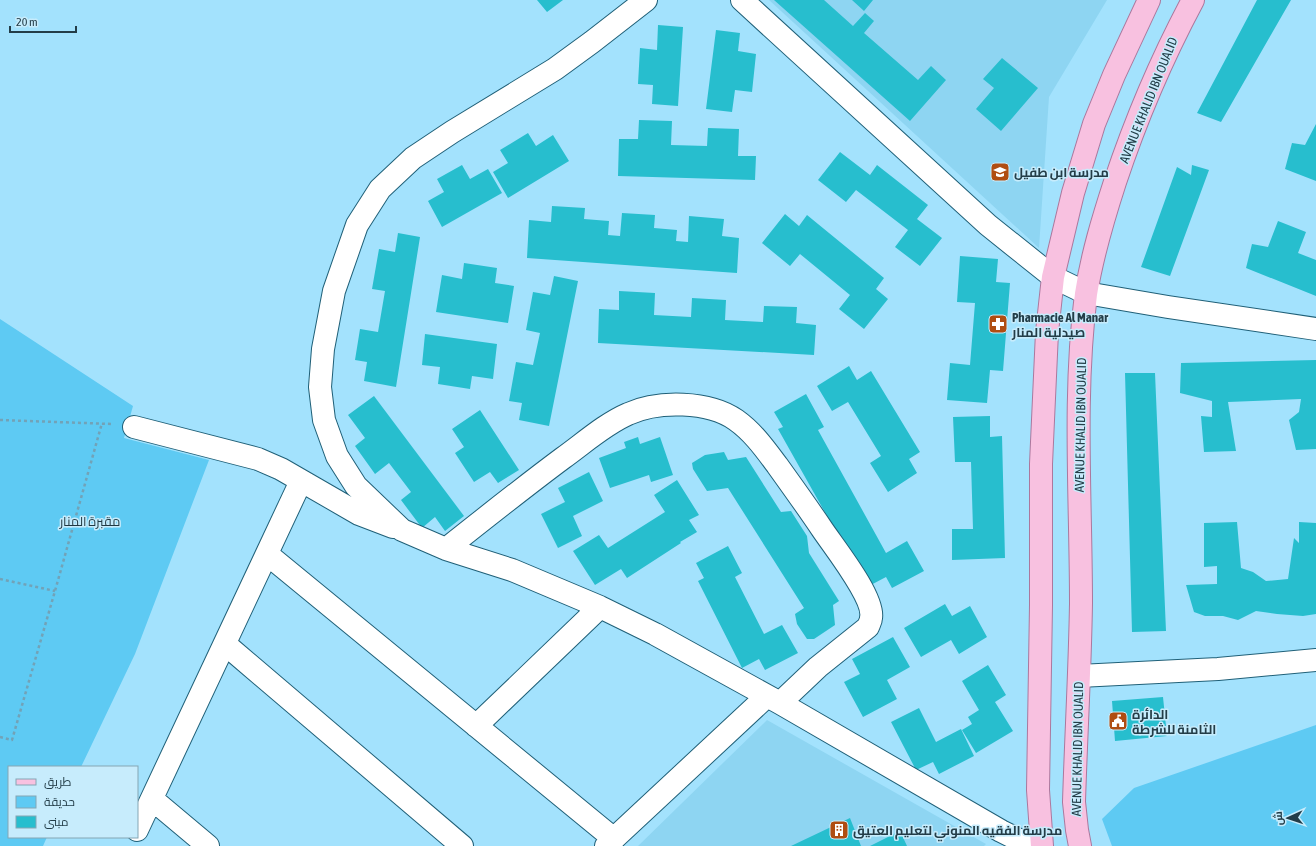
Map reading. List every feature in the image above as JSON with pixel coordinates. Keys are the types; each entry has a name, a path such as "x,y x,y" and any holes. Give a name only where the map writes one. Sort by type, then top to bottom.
{"main road":[{"path":"1042,846 1038,790 1041,605 1041,464 1047,332 1053,277 1073,193 1094,124 1114,75 1149,0"},
{"name":"AVENUE KHALID IBN OUALID","path":"1080,846 1074,802 1081,603 1079,406 1081,350 1086,293 1099,231 1130,138 1176,32 1193,0"}],"street":[{"path":"402,530 356,486 337,456 324,420 320,387 323,349 334,291 357,225 380,189 413,158 452,132 555,69 646,0"},
{"path":"742,0 988,225 1053,277 1086,293 1316,329"},
{"path":"267,554 476,726 610,843 773,700 818,667 868,627 872,618 871,608 855,578 758,439 736,420 717,410 695,406 670,405 650,407 628,414 600,431 578,447 506,501 446,549"},
{"path":"134,427 258,459 280,469 359,514 402,530 446,549 512,570 600,607 655,634 1001,831 1031,846"},
{"path":"138,828 301,481"},
{"path":"476,726 600,607"},
{"path":"225,644 462,846"},
{"path":"1078,676 1218,669 1316,660"},
{"path":"152,799 208,846"}],"path":[{"path":"0,420 102,423 134,427"},
{"path":"0,737 12,740 102,423"},
{"path":"0,579 55,591"}],"shaded area":[{"name":"مدرسة ابن طفيل","path":"769,0 1107,0 1049,97 1039,248"},
{"path":"767,720 986,844 984,846 638,846"}],"green space":[{"name":"مقبرة المنار","path":"0,319 133,406 124,438 209,460 135,654 81,766 8,766 8,838 47,838 43,846 0,846"},
{"path":"1316,725 1316,846 1112,846 1102,819 1134,788"}],"building":[{"path":"537,0 563,0 547,12"},
{"path":"774,0 824,0 853,26 865,13 874,21 864,33 918,80 931,66 946,80 910,121"},
{"path":"852,0 873,0 864,11"},
{"path":"1257,0 1291,0 1221,122 1197,113"},
{"path":"658,25 683,27 678,106 652,104 653,85 638,84 640,48 657,50"},
{"path":"716,30 740,33 738,51 756,54 752,92 735,90 732,112 706,109"},
{"path":"1002,58 1038,88 1001,131 976,109 994,88 983,79"},
{"path":"639,120 672,121 671,145 707,146 708,128 739,129 738,156 756,156 755,180 618,176 619,139 638,139"},
{"path":"1316,124 1316,181 1285,169 1292,143 1305,145"},
{"path":"528,133 536,146 553,135 569,161 508,198 493,172 508,163 500,150"},
{"path":"840,152 870,175 877,165 928,205 917,219 942,238 920,266 895,247 908,230 856,190 846,202 818,180"},
{"path":"462,165 470,179 488,169 502,193 442,227 428,201 444,192 437,179"},
{"path":"1192,165 1209,170 1170,276 1141,267 1177,167 1191,175"},
{"path":"552,206 585,208 584,219 609,221 608,235 620,236 622,213 655,215 654,228 677,230 676,241 688,242 689,216 724,219 722,236 739,238 737,273 527,258 529,220 551,222"},
{"path":"785,214 799,226 807,215 884,278 876,289 888,299 864,329 839,309 850,295 800,254 790,266 762,243"},
{"path":"1278,221 1306,232 1298,253 1316,260 1316,296 1246,268 1252,244 1268,247"},
{"path":"398,233 420,237 396,387 364,381 367,362 355,360 360,329 378,332 385,291 372,289 379,249 395,252"},
{"path":"960,256 998,259 996,282 1010,283 1003,371 990,370 987,403 947,400 950,363 970,365 975,303 957,302"},
{"path":"464,263 497,268 495,283 514,286 508,323 436,312 442,275 462,279"},
{"path":"554,276 578,281 549,426 519,420 522,403 509,401 516,362 533,365 540,333 526,330 533,292 550,295"},
{"path":"619,291 655,293 654,315 691,317 692,298 726,300 725,320 763,322 764,306 797,307 796,323 816,325 814,355 598,343 599,309 619,310"},
{"path":"425,334 497,344 493,379 472,376 470,389 438,384 440,367 422,365"},
{"path":"1316,360 1316,449 1296,450 1289,420 1299,412 1301,399 1228,402 1236,451 1204,452 1201,416 1212,417 1212,401 1180,393 1181,363"},
{"path":"849,366 857,380 871,371 920,452 909,459 917,473 888,492 870,463 881,456 848,402 832,411 817,386"},
{"path":"1125,373 1155,373 1166,631 1132,632"},
{"path":"806,394 824,427 818,430 886,553 907,541 924,571 892,588 886,577 867,587 778,429 783,427 774,412"},
{"path":"374,396 464,516 445,531 435,517 422,528 401,500 411,492 389,463 375,474 355,446 365,438 348,415"},
{"path":"480,410 519,470 498,483 490,472 474,482 455,453 464,447 452,429"},
{"path":"990,416 990,437 1002,436 1005,558 952,560 952,529 973,529 971,462 955,462 953,417"},
{"path":"638,437 640,444 660,437 673,475 651,482 649,475 610,488 599,458 626,448 624,442"},
{"path":"724,452 728,460 746,457 781,512 791,511 807,536 809,553 839,601 833,605 835,625 814,639 807,639 797,624 795,614 804,608 728,488 707,491 693,469 692,463 705,455"},
{"path":"589,472 603,501 573,516 582,536 558,548 541,514 565,502 558,488"},
{"path":"677,480 699,515 689,520 697,532 627,578 621,569 595,585 573,551 599,535 608,548 665,512 654,495"},
{"path":"1237,522 1241,568 1253,572 1266,581 1288,579 1294,538 1299,543 1299,522 1316,523 1316,614 1303,616 1256,611 1238,620 1223,616 1205,616 1194,612 1186,585 1217,584 1217,566 1204,567 1204,523"},
{"path":"728,546 742,573 735,577 764,634 782,625 798,653 765,670 759,659 742,668 698,581 704,578 696,563"},
{"path":"945,604 952,616 970,606 987,637 959,654 951,640 921,657 904,628"},
{"path":"893,637 910,667 887,680 897,699 863,717 844,682 860,674 852,659"},
{"path":"988,665 1006,695 995,702 1013,731 976,753 962,730 972,724 968,717 979,710 962,681"},
{"path":"1163,697 1167,736 1115,741 1112,701"},
{"path":"919,708 936,742 961,729 974,756 939,774 933,762 916,770 891,722"},
{"name":"مدرسة الفقيه المنوني لتعليم العتيق","path":"850,818 861,846 791,846"},
{"name":"مدرسة الفقيه المنوني لتعليم العتيق","path":"900,831 907,846 870,846"}],"place":[{"name":"مدرسة ابن طفيل","path":"1000,172"},
{"name":"Pharmacie Al Manar صيدلية المنار","path":"998,324"},
{"name":"الدائرة الثامنة للشرطة","path":"1118,721"},
{"name":"مدرسة الفقيه المنوني لتعليم العتيق","path":"839,830"}]}
